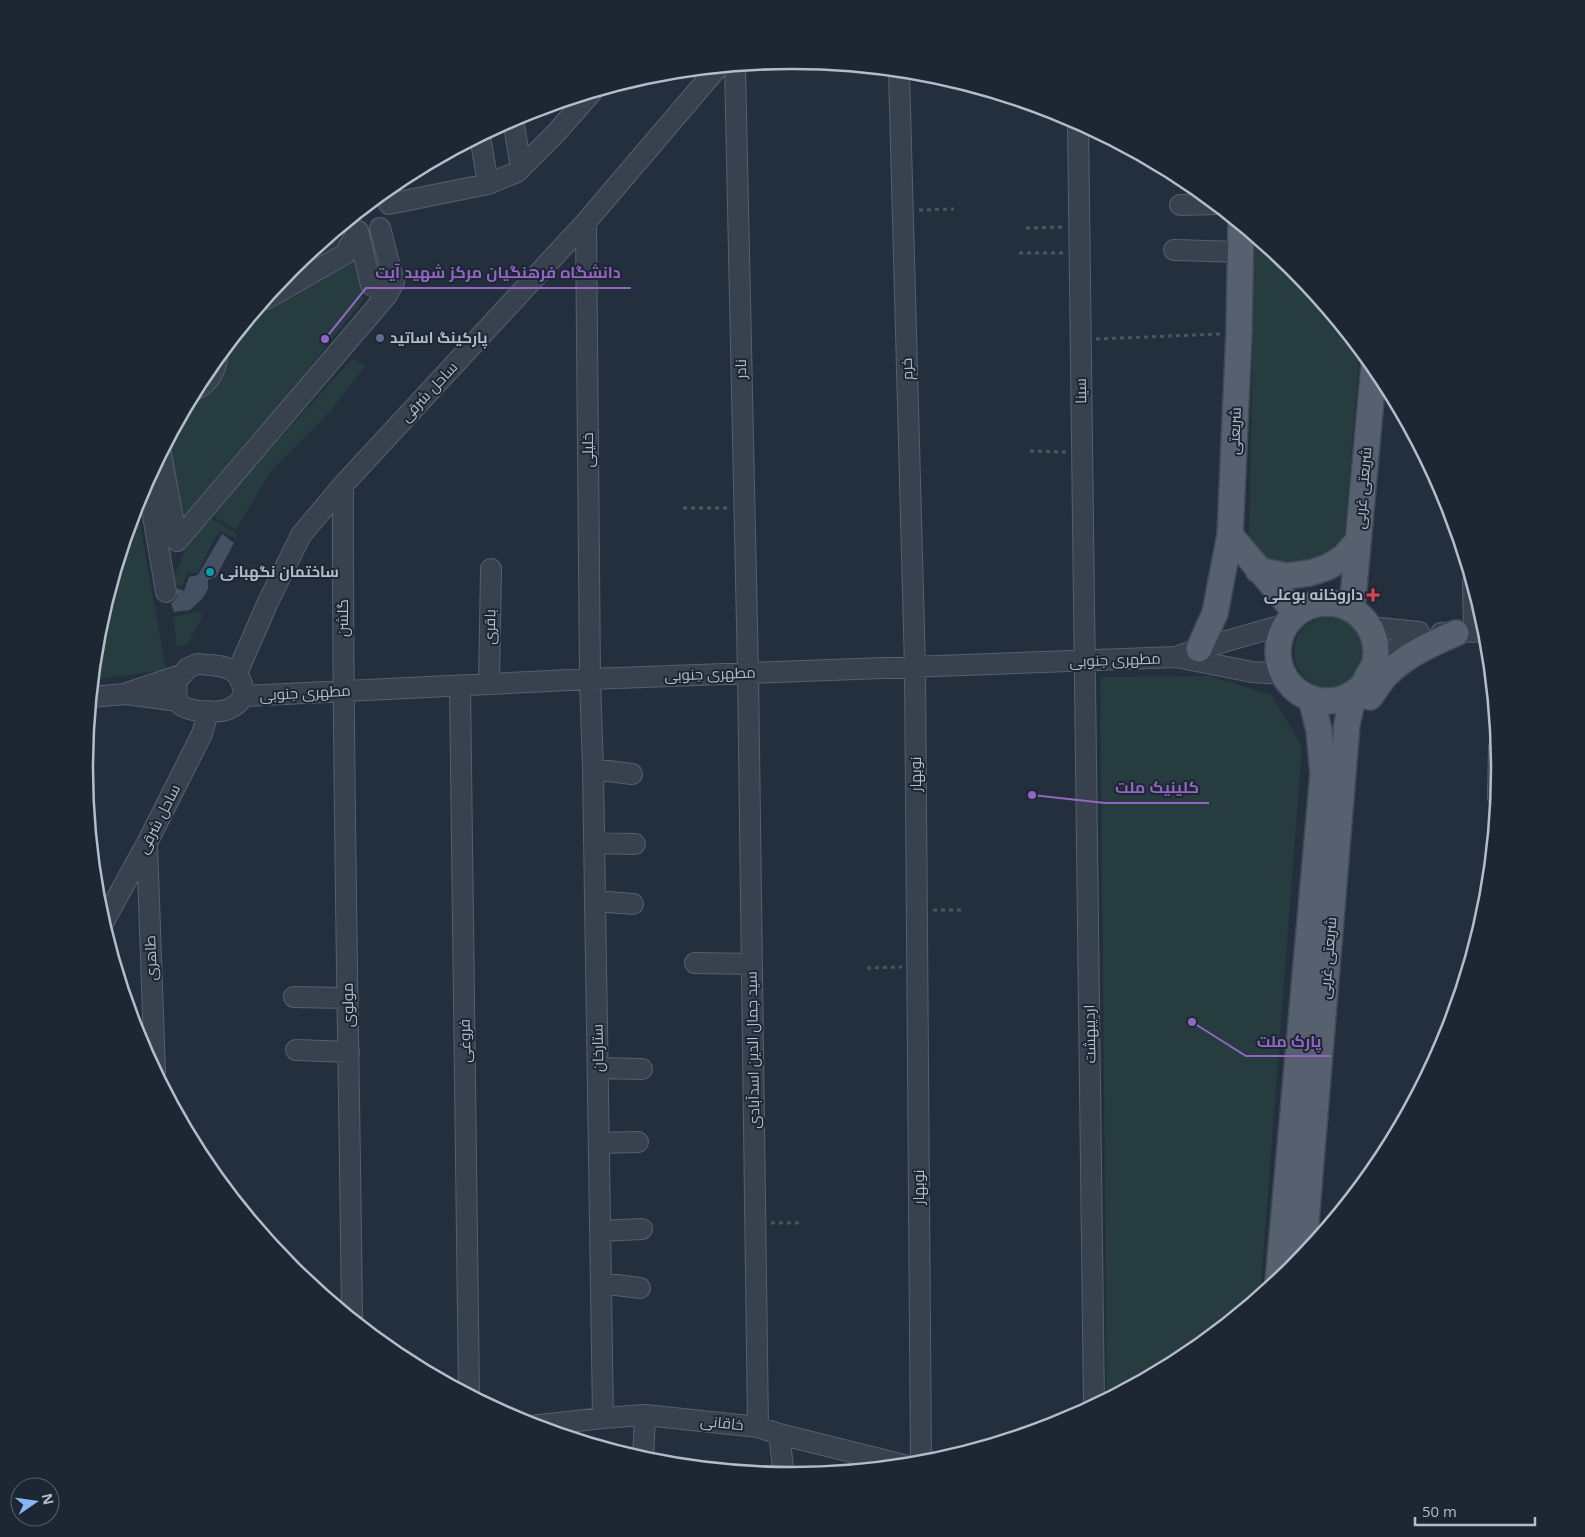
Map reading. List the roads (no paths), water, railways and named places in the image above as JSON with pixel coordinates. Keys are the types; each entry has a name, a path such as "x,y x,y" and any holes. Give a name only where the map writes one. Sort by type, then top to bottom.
{"main road":[{"name":"شریعتی","path":"1199,649 1215,614 1230,535 1239,333 1241,231"},
{"name":"شریعتی غربی","path":"1352,609 1373,378"},
{"path":"1230,535 1258,570 1291,619"},
{"path":"1258,570 1287,576 1310,574 1328,567 1344,557 1358,541"},
{"path":"1323,602 1338,603 1352,609 1370,627 1374,639 1376,652 1368,675 1352,694 1339,700 1325,701 1300,693 1283,674 1279,663 1280,638 1291,619 1309,606 1323,602"},
{"path":"1347,724 1387,675 1405,660 1423,647 1472,632"},
{"name":"شریعتی غربی","path":"1304,1245 1347,724 1351,706 1368,675"},
{"name":"شریعتی غربی","path":"1279,1271 1323,774 1320,730 1311,698"}],"street":[{"name":"نادر","path":"735,71 748,672"},
{"name":"ساحل شرقی","path":"237,673 268,602 301,535 343,484 586,222 712,74"},
{"name":"خرم","path":"899,77 915,667"},
{"path":"387,199 488,184 517,172 556,133 584,101"},
{"path":"514,127 521,168"},
{"name":"سینا","path":"1078,130 1085,661"},
{"path":"481,142 488,184"},
{"path":"353,226 366,232 380,228 388,217 386,200"},
{"path":"1180,205 1206,204"},
{"name":"خلیلی","path":"586,222 590,679"},
{"path":"353,226 371,285 387,295"},
{"path":"283,289 345,254 353,226"},
{"path":"163,464 177,541 387,295 394,282 380,228"},
{"path":"1174,250 1240,252"},
{"name":"گلشن","path":"342,691 343,484"},
{"path":"149,494 166,592"},
{"name":"باقری","path":"489,684 491,570"},
{"path":"1370,627 1418,632 1472,632 1473,606"},
{"path":"1176,657 1291,619"},
{"path":"1368,675 1418,632"},
{"path":"1176,657 1252,672 1283,674"},
{"name":"مطهری جنوبی","path":"244,696 748,672 1176,657"},
{"name":"اردیبهشت","path":"1085,661 1094,1400"},
{"path":"197,664 220,665 237,673 243,685 244,696 238,704 230,709 198,711 181,706 178,701 176,692 177,680 188,668 197,664"},
{"name":"نوبهار","path":"915,667 921,1456"},
{"name":"سید جمال الدین اسدآبادی","path":"748,672 758,1426"},
{"path":"126,694 181,675"},
{"name":"ستارخان","path":"590,679 603,1418"},
{"name":"فروغی","path":"460,686 469,1389"},
{"name":"مولوی","path":"342,691 352,1312"},
{"path":"97,696 126,694 178,701"},
{"name":"ساحل شرقی","path":"108,914 147,843 202,734 208,711"},
{"path":"593,769 632,774"},
{"name":"طاهری","path":"147,843 154,1055"},
{"path":"594,843 635,844"},
{"path":"595,901 633,904"},
{"path":"695,963 752,964"},
{"path":"294,997 348,998"},
{"path":"296,1050 349,1052"},
{"path":"598,1068 642,1069"},
{"path":"599,1143 638,1142"},
{"path":"600,1231 642,1229"},
{"path":"601,1283 640,1288"},
{"path":"643,1452 645,1415"},
{"name":"خاقانی","path":"549,1424 645,1415 758,1426 780,1434 889,1461"},
{"path":"780,1434 783,1468"}],"place":[{"name":"پارکینگ اساتید","path":"380,338"},
{"name":"دانشگاه فرهنگیان مرکز شهید آیت","path":"325,339"},
{"name":"ساختمان نگهبانی","path":"210,572"},
{"name":"داروخانه بوعلی","path":"1373,595"},
{"name":"کلینیک ملت","path":"1032,795"},
{"name":"پارک ملت","path":"1192,1022"}]}
